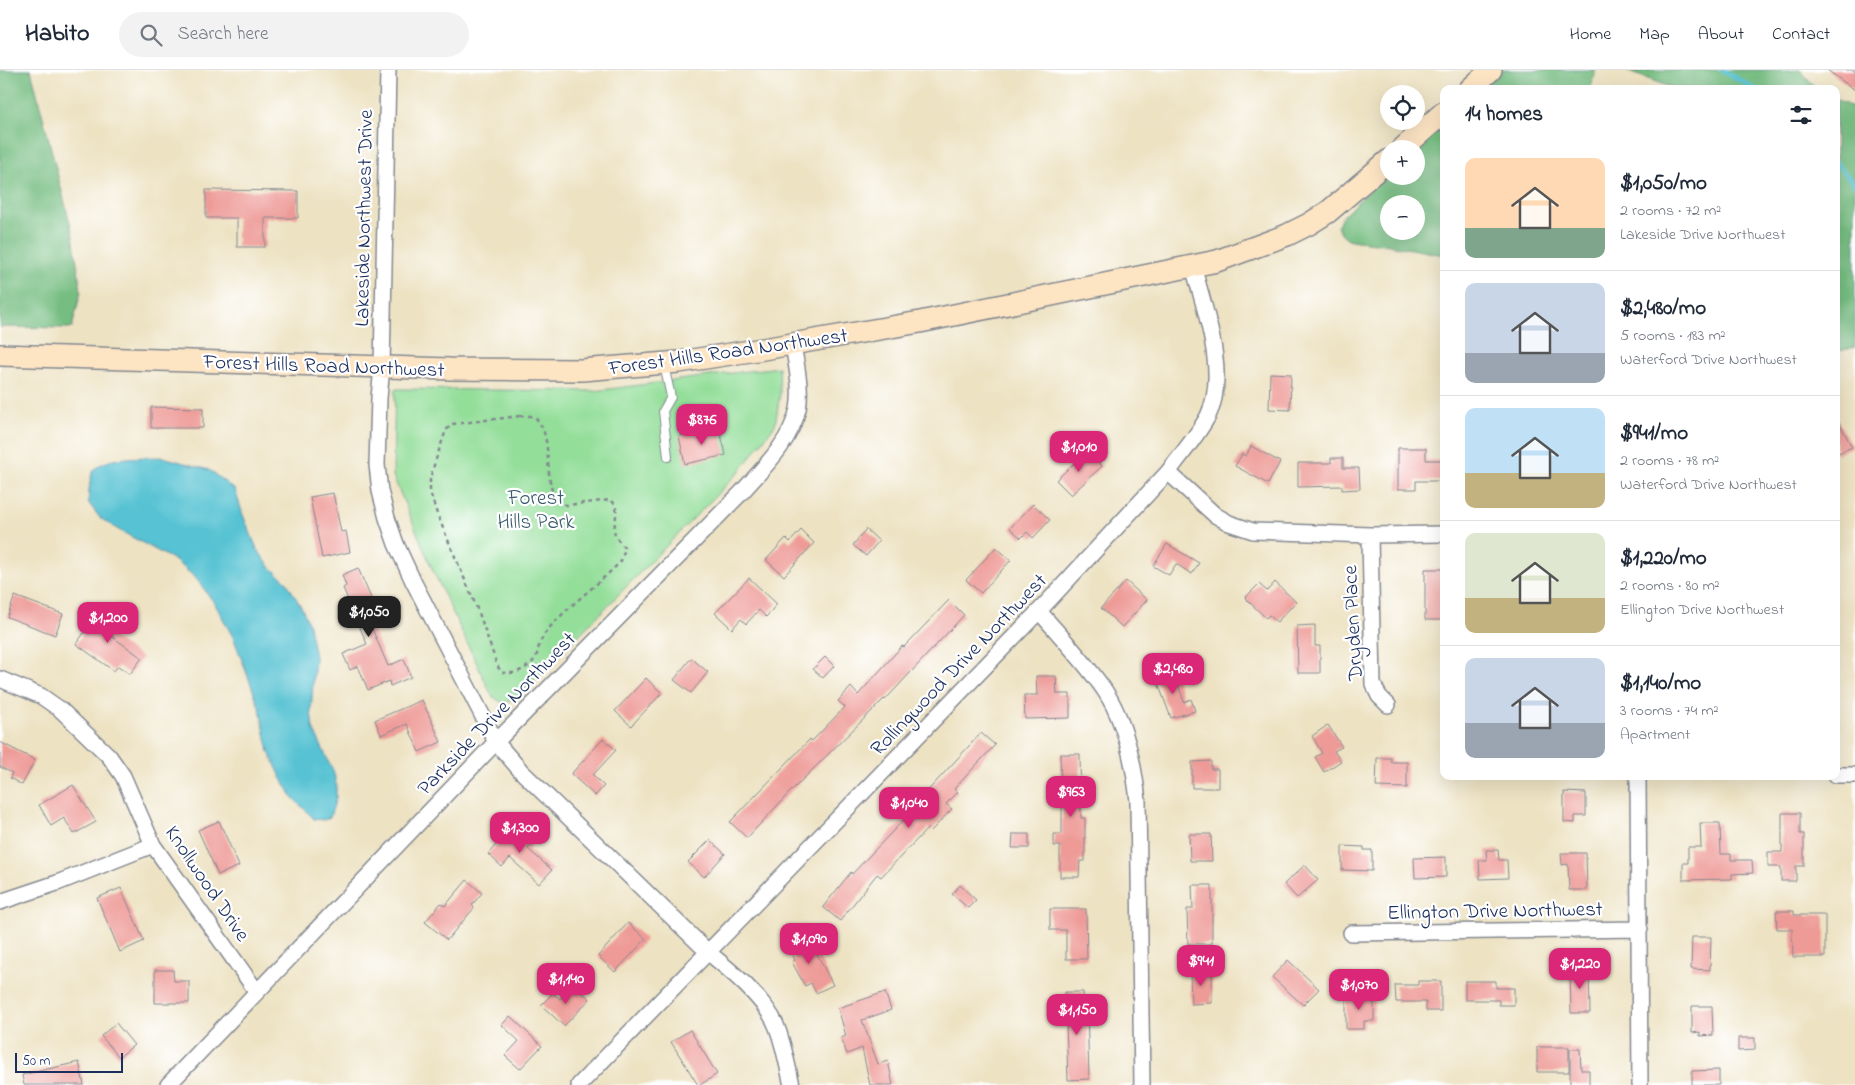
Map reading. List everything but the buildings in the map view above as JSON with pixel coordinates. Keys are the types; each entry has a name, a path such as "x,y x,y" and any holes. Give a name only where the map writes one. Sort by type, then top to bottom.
{"main road":[{"path":"1474,85 1491,70"},
{"path":"1412,140 1440,116"},
{"name":"Forest Hills Road Northwest","path":"0,355 382,367 582,370 664,363 793,344 920,322 1034,297 1217,261 1287,235 1309,224 1328,212 1380,168"}],"street":[{"name":"Lakeside Northwest Drive","path":"388,70 382,367 377,464 380,491 396,544 413,581 496,742 521,771 709,953 737,976 767,1010 776,1024 792,1085"},
{"name":"Rollingwood Drive Northwest","path":"579,1085 1039,611 1168,472 1187,448 1208,414 1216,385 1213,341 1193,266"},
{"name":"Parkside Drive Northwest","path":"168,1085 496,742 735,499 781,447 788,435 798,405 798,375 793,344"},
{"path":"1168,472 1215,515 1244,529 1264,533 1440,534"},
{"name":"Dryden Place","path":"1370,535 1373,684 1379,696 1388,705"},
{"path":"1039,611 1106,692 1121,724 1132,760 1138,801 1142,1085"},
{"name":"Knollwood Drive","path":"0,679 41,696 61,710 109,756 123,776 153,845 258,992"},
{"path":"1840,775 1855,775"},
{"path":"1638,780 1640,1085"},
{"path":"0,902 57,883 153,845"},
{"name":"Ellington Drive Northwest","path":"1351,933 1640,930"}],"lane":[{"path":"664,363 671,397 663,411 668,457"}],"path":[{"path":"533,416 542,425 553,496 558,503 567,505 611,500 615,504 617,511 614,533 625,548 624,556 607,575 549,627 539,645 538,654 528,666 514,673 505,674 501,672 497,665 479,614 437,514 430,492 430,479 446,430 453,424 533,416"}],"green space":[{"path":"0,70 31,70 73,235 81,291 72,328 0,327"},
{"path":"1501,70 1595,70 1592,85 1484,85"},
{"path":"1624,70 1800,70 1813,85 1664,85"},
{"path":"1840,101 1855,109 1855,347 1840,351"},
{"path":"1440,127 1440,254 1348,239 1337,226 1342,217 1380,180 1380,185 1425,185 1425,141"},
{"name":"Forest Hills Park","path":"779,367 780,394 775,425 739,472 516,699 503,703 492,696 434,573 393,476 395,389 594,391"}],"water":[{"path":"163,457 209,470 235,490 257,549 270,567 286,581 303,610 309,625 315,657 311,711 313,728 334,773 336,784 336,798 330,817 324,820 314,819 293,798 281,777 269,752 260,709 234,639 215,604 195,577 174,560 100,518 88,502 92,474 104,463 123,458"}],"waterway":[{"path":"1722,70 1748,85"},
{"path":"1840,168 1855,185"}]}
